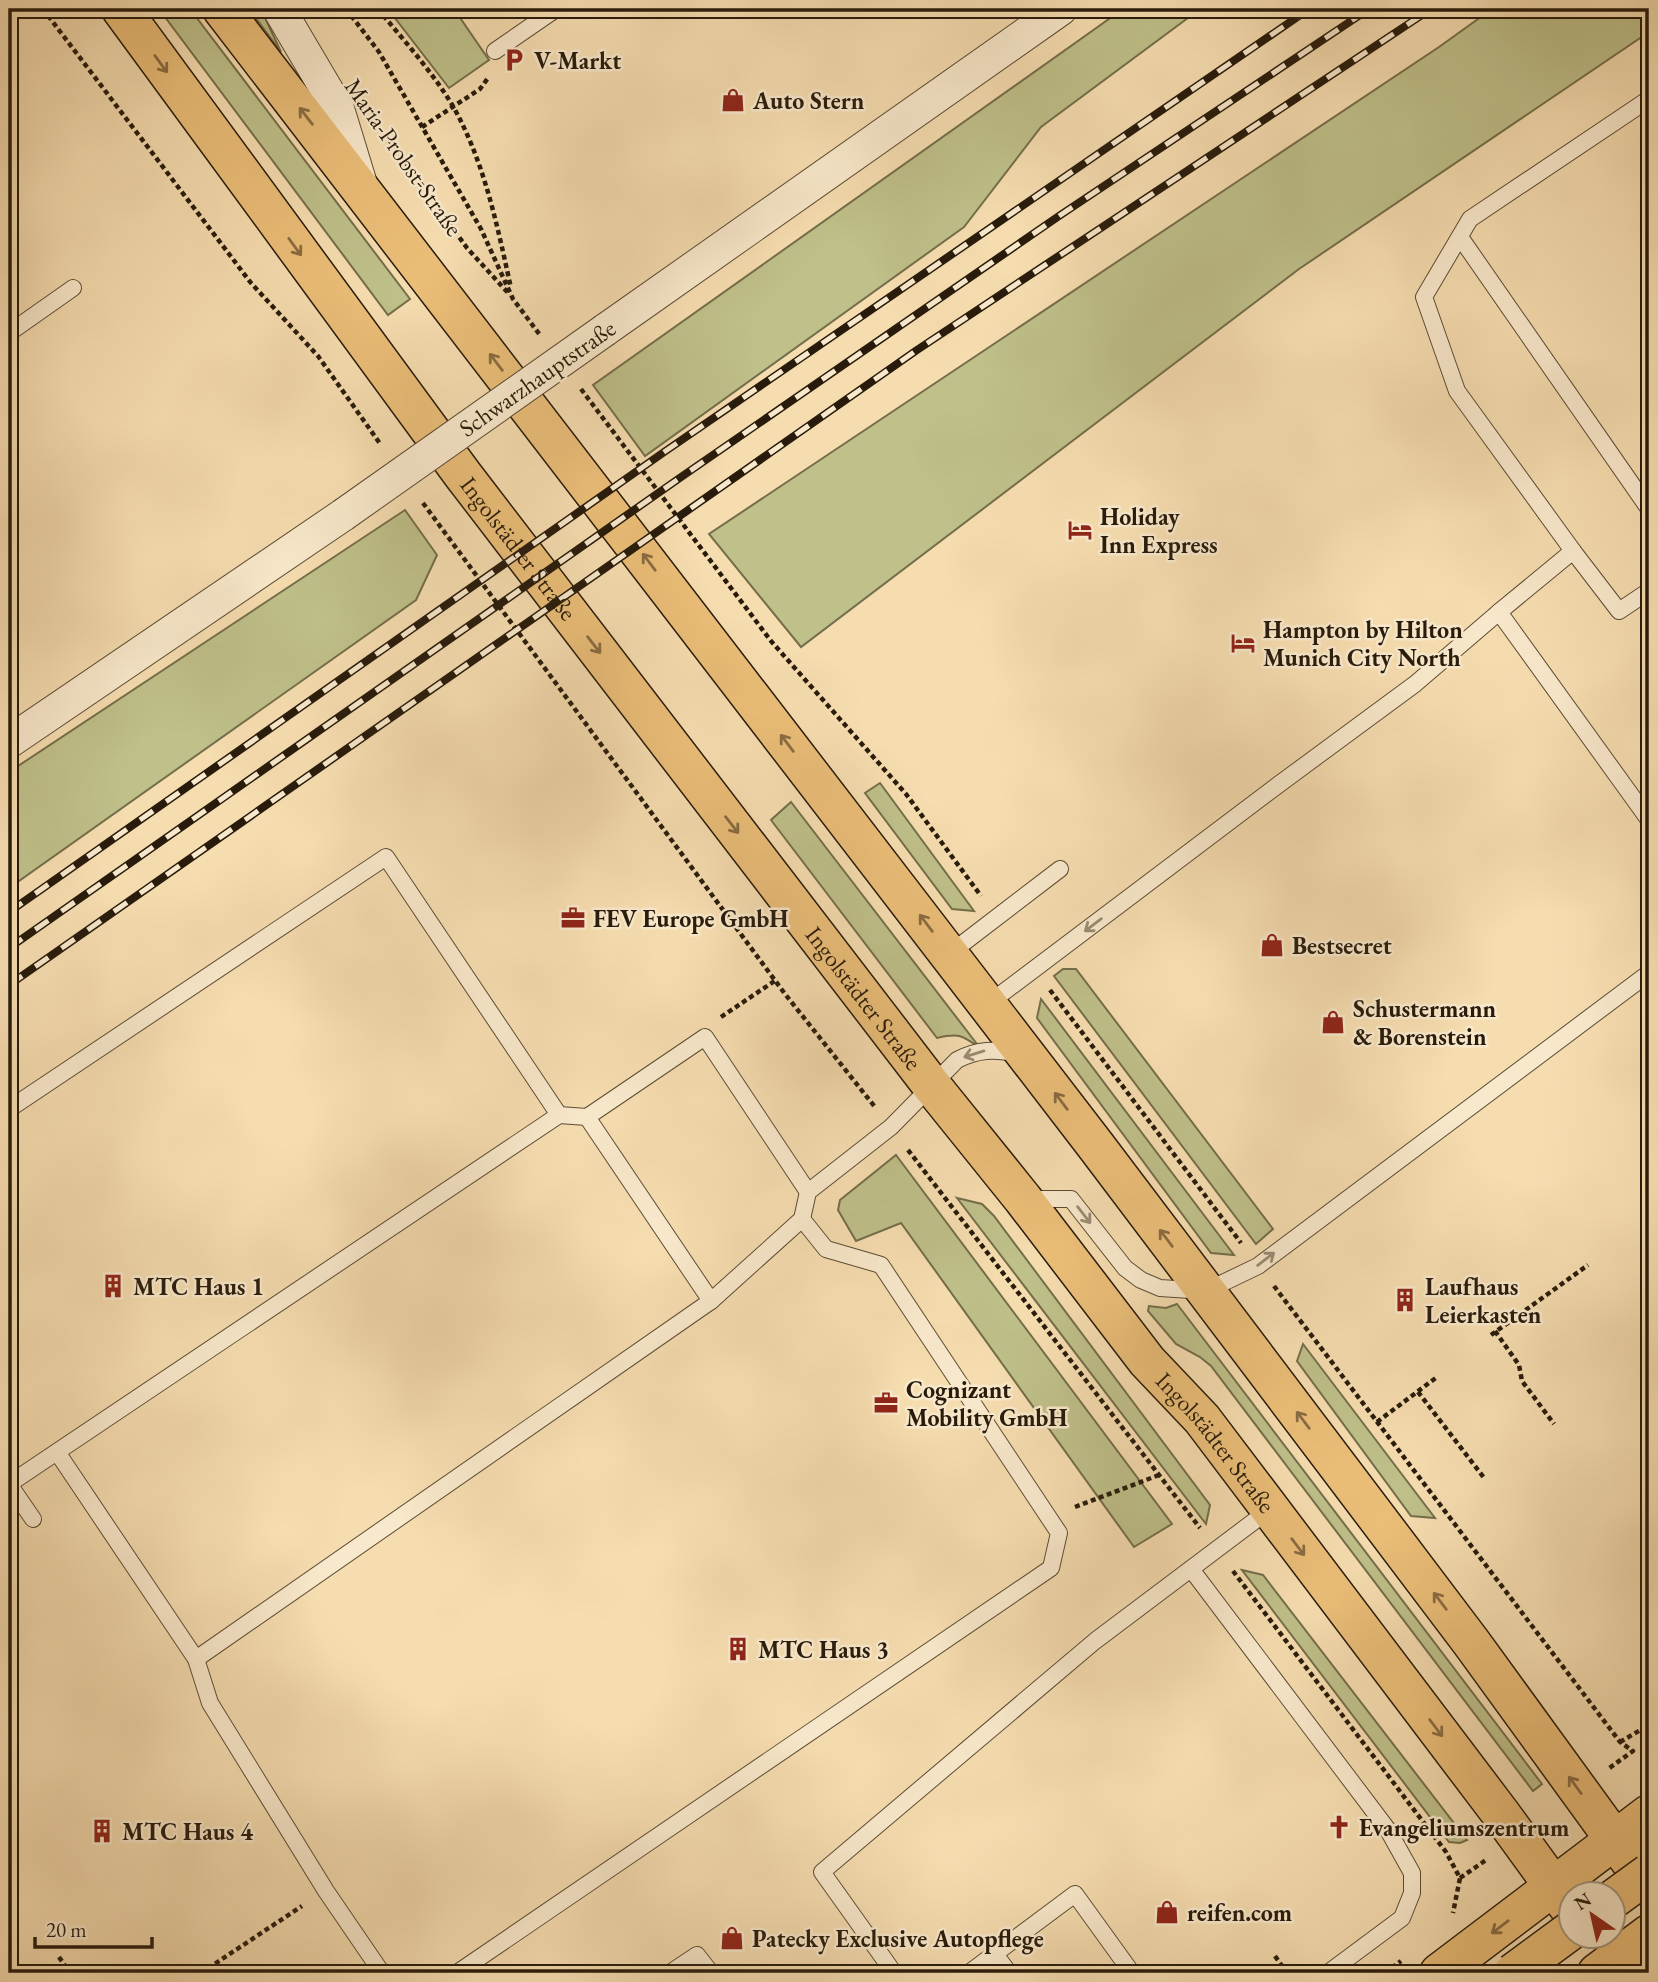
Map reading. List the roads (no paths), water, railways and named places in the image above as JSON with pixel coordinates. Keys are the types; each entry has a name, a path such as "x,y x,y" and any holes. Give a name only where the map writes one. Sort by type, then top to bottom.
{"main road":[{"name":"Ingolstädter Straße","path":"121,9 455,464 932,1086 1147,1361 1202,1419 1556,1889"},
{"path":"222,9 988,1004 1471,1642 1649,1887"},
{"path":"1577,1881 1615,1840 1649,1814"},
{"path":"1626,1890 1649,1873"},
{"path":"1439,1973 1556,1901"},
{"path":"1603,1962 1649,1934"},
{"path":"1513,1973 1556,1941"}],"street":[{"name":"Maria-Probst-Straße","path":"279,9 338,108 363,189"},
{"name":"Schwarzhauptstraße","path":"9,742 343,516 1061,9"}],"lane":[{"path":"495,51 556,9"},
{"path":"1649,99 1471,219 1424,297 1457,391 1573,551 1619,611 1649,591"},
{"path":"1460,237 1649,509"},
{"path":"9,333 73,288"},
{"path":"988,1004 1415,684 1573,551"},
{"path":"1499,612 1649,820"},
{"path":"9,1109 386,856 559,1115"},
{"path":"949,954 1060,869"},
{"path":"1023,1199 1071,1199 1125,1268 1141,1280 1160,1288 1206,1291 1258,1266 1649,973"},
{"path":"33,1520 9,1484 559,1115 587,1117 705,1037 808,1192"},
{"path":"196,1659 711,1301 802,1219 808,1192 891,1127 957,1060 969,1053 984,1050 1000,1050 1027,1056"},
{"path":"587,1117 711,1301"},
{"path":"457,1973 1051,1568 1059,1533 881,1265 826,1249 802,1219"},
{"path":"57,1452 196,1659 209,1703 326,1891 382,1973"},
{"path":"894,1973 822,1872 1095,1641 1269,1510"},
{"path":"1191,1569 1388,1830 1412,1873 1412,1893 1402,1918 1328,1973"},
{"path":"968,1973 1075,1894 1132,1973"},
{"path":"995,1954 1009,1973"},
{"path":"670,1973 696,1955 710,1973"}],"railway":[{"path":"9,912 667,450 1309,9"},
{"path":"9,948 1059,216 1369,9"},
{"path":"9,985 917,350 1431,9"}],"place":[{"name":"V-Markt","path":"514,60"},
{"name":"Auto Stern","path":"733,100"},
{"name":"Holiday Inn Express","path":"1080,530"},
{"name":"Hampton by Hilton Munich City North","path":"1243,643"},
{"name":"FEV Europe GmbH","path":"573,918"},
{"name":"Bestsecret","path":"1272,945"},
{"name":"Schustermann & Borenstein","path":"1333,1022"},
{"name":"MTC Haus 1","path":"113,1286"},
{"name":"Laufhaus Leierkasten","path":"1405,1300"},
{"name":"Cognizant Mobility GmbH","path":"886,1403"},
{"name":"MTC Haus 3","path":"738,1649"},
{"name":"Evangeliumszentrum","path":"1339,1827"},
{"name":"MTC Haus 4","path":"102,1831"},
{"name":"reifen.com","path":"1167,1912"},
{"name":"Patecky Exclusive Autopflege","path":"732,1938"}]}
